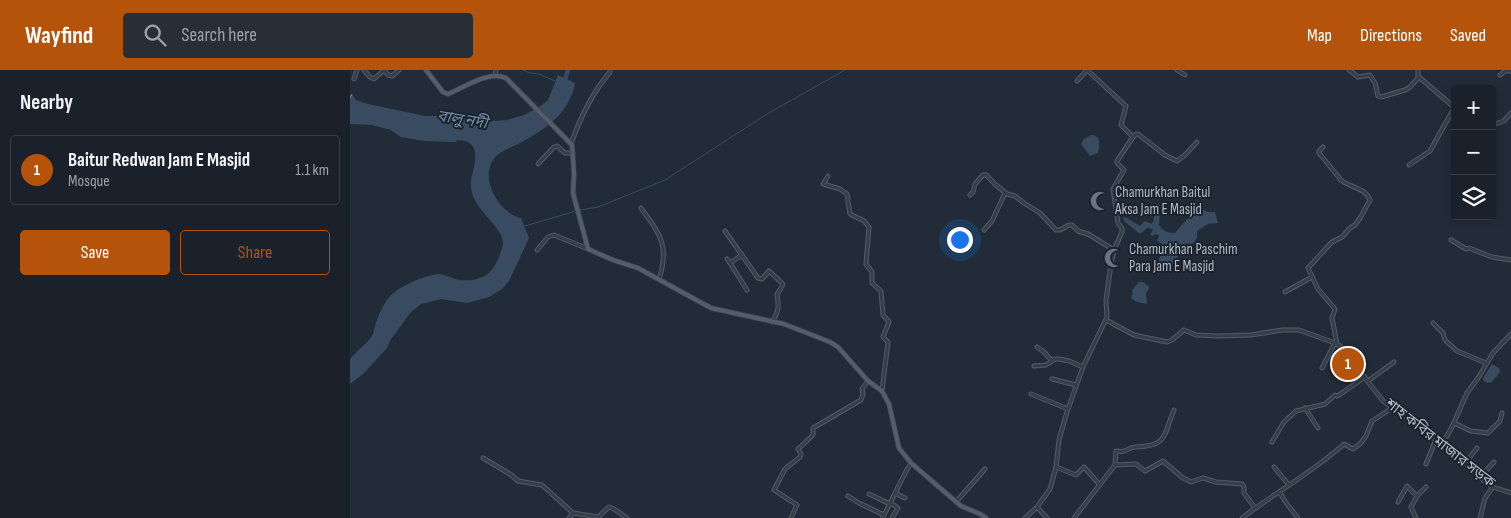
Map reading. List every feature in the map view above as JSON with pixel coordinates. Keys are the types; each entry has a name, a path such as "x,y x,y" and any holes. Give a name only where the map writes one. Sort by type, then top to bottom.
{"main road":[{"path":"426,70 443,92 448,94 496,75 506,78 571,144 573,153 573,196 588,249 638,268 711,308 784,324 830,342 845,354 868,381 882,391 889,404 899,448 912,463 961,506 986,518"}],"street":[{"path":"354,79 357,70"},
{"path":"364,70 374,79 384,70 388,75 392,76 399,70"},
{"path":"496,70 496,75"},
{"path":"571,144 590,101 610,70"},
{"path":"1077,81 1087,70 1125,104 1126,108 1121,125 1133,137"},
{"path":"1177,70 1185,75"},
{"path":"1349,70 1358,77 1370,75 1378,96 1381,97 1410,87 1418,77 1418,70"},
{"path":"1500,75 1504,71 1511,71"},
{"path":"1418,77 1424,80 1451,105"},
{"path":"1496,124 1504,121 1511,113"},
{"path":"1409,165 1430,151 1451,115"},
{"path":"1025,518 1037,507 1050,490 1056,467 1059,440 1068,409 1083,367 1106,320 1106,300 1111,264 1114,250 1123,230 1118,222 1113,189 1124,170 1116,162 1133,137 1138,134 1165,155 1178,161 1197,142"},
{"path":"538,164 557,146 566,153 573,153"},
{"path":"1322,368 1336,344 1332,318 1336,309 1318,289 1308,268 1332,242 1342,237 1355,225 1370,200 1370,197 1362,190 1341,180 1319,153 1318,151 1323,147"},
{"path":"970,194 973,192 975,184 984,174 1005,192 1015,196 1040,213 1056,230 1072,225 1078,231 1088,234 1114,250"},
{"path":"828,176 822,183 840,189 847,194 850,214 864,221 869,227 866,264 872,272 872,283 881,291 883,315 889,322 883,337 888,342 882,391"},
{"path":"984,230 992,221 1005,192"},
{"path":"641,208 664,244 659,279"},
{"path":"725,231 760,279 769,271 783,284 777,294 778,313 772,322"},
{"path":"537,250 548,238 554,235 588,249"},
{"path":"1451,240 1466,249 1469,248 1490,256 1511,260"},
{"path":"730,263 742,255"},
{"path":"727,259 747,290"},
{"path":"1285,292 1312,277"},
{"name":"শাহ কবির মাজার সড়ক","path":"1106,320 1134,335 1167,342 1184,330 1196,335 1218,336 1299,330 1336,344 1340,346 1383,401 1466,462 1493,487 1511,493"},
{"path":"1433,323 1443,333 1445,340 1457,351 1486,362"},
{"path":"1442,444 1454,423 1467,393 1478,378 1486,362 1500,344 1511,334"},
{"path":"1036,347 1044,352 1052,361"},
{"path":"1034,366 1046,366 1055,359 1062,359 1083,367"},
{"path":"1368,381 1394,362"},
{"path":"1272,442 1284,422 1296,412 1327,403 1335,395 1339,395 1365,377"},
{"path":"1052,379 1076,385"},
{"path":"791,518 797,505 774,490 784,469 800,457 798,449 813,435 813,428 861,400 862,389 868,381"},
{"path":"1031,394 1068,409"},
{"path":"1305,408 1318,428"},
{"path":"1242,518 1280,493 1344,444 1353,449 1360,444 1366,436 1372,421 1392,408"},
{"path":"1115,465 1116,451 1124,452 1133,447 1143,448 1165,437 1174,410"},
{"path":"1454,423 1472,431 1488,433 1500,421 1502,413"},
{"path":"1426,464 1436,439"},
{"path":"1466,462 1477,448"},
{"path":"484,458 510,474 518,482 542,485 573,513 598,517 609,507 627,518"},
{"path":"1075,518 1110,469 1115,465 1136,464 1145,470 1162,461 1191,482 1203,478 1216,482 1242,484 1244,493 1255,508"},
{"path":"1480,477 1494,462"},
{"path":"848,496 883,517 902,476 912,463"},
{"path":"1056,467 1076,476 1084,466 1100,484"},
{"path":"1274,467 1289,485"},
{"path":"956,502 985,469"},
{"path":"1398,502 1407,486 1417,496"},
{"path":"1480,518 1485,498 1493,487"},
{"path":"1416,518 1411,506 1417,496 1426,488"},
{"path":"895,493 905,498"},
{"path":"1280,493 1298,518"},
{"path":"869,494 898,508 892,518"},
{"path":"1037,507 1047,518"},
{"path":"569,518 573,513"},
{"path":"976,518 980,514"}],"water":[{"path":"558,75 575,83 568,103 562,112 539,132 498,154 490,168 490,186 494,195 506,210 521,218 529,238 509,281 502,289 489,297 467,303 441,299 421,304 411,312 391,339 387,348 363,374 350,384 350,359 373,334 381,311 392,294 421,278 432,275 441,274 460,280 480,278 494,267 503,243 502,236 480,208 472,191 471,181 475,154 471,144 457,140 456,142 424,141 401,137 391,130 372,125 350,124 350,95 352,94 356,100 368,104 425,116 464,116 492,121 507,120 524,115 548,100"},
{"path":"1091,135 1097,137 1099,144 1098,153 1090,156 1081,144 1084,139"},
{"path":"1157,207 1160,209 1159,225 1162,229 1172,233 1175,233 1190,216 1201,209 1215,212 1218,223 1208,224 1197,231 1194,243 1186,244 1179,250 1175,269 1165,268 1160,262 1159,259 1164,245 1157,241 1159,235 1150,235 1153,230 1148,227 1140,234 1125,222 1123,218 1125,217 1140,226 1145,221 1152,224"},
{"path":"1139,282 1143,282 1149,287 1146,293 1147,304 1132,299 1132,290"},
{"path":"1492,364 1499,368 1500,372 1492,382 1487,383 1483,378"}],"waterway":[{"path":"523,70 555,81"},
{"name":"বালু নদী","path":"564,82 568,70"},
{"path":"580,210 598,207 665,180 767,114 845,70"},
{"path":"525,226 576,211"}],"ferry route":[{"path":"350,98 352,94"}],"place":[{"name":"Chamurkhan Baitul Aksa Jam E Masjid","path":"1100,201"},
{"name":"Chamurkhan Paschim Para Jam E Masjid","path":"1114,258"},
{"name":"Baitur Redwan Jam E Masjid","path":"1348,364"}]}
